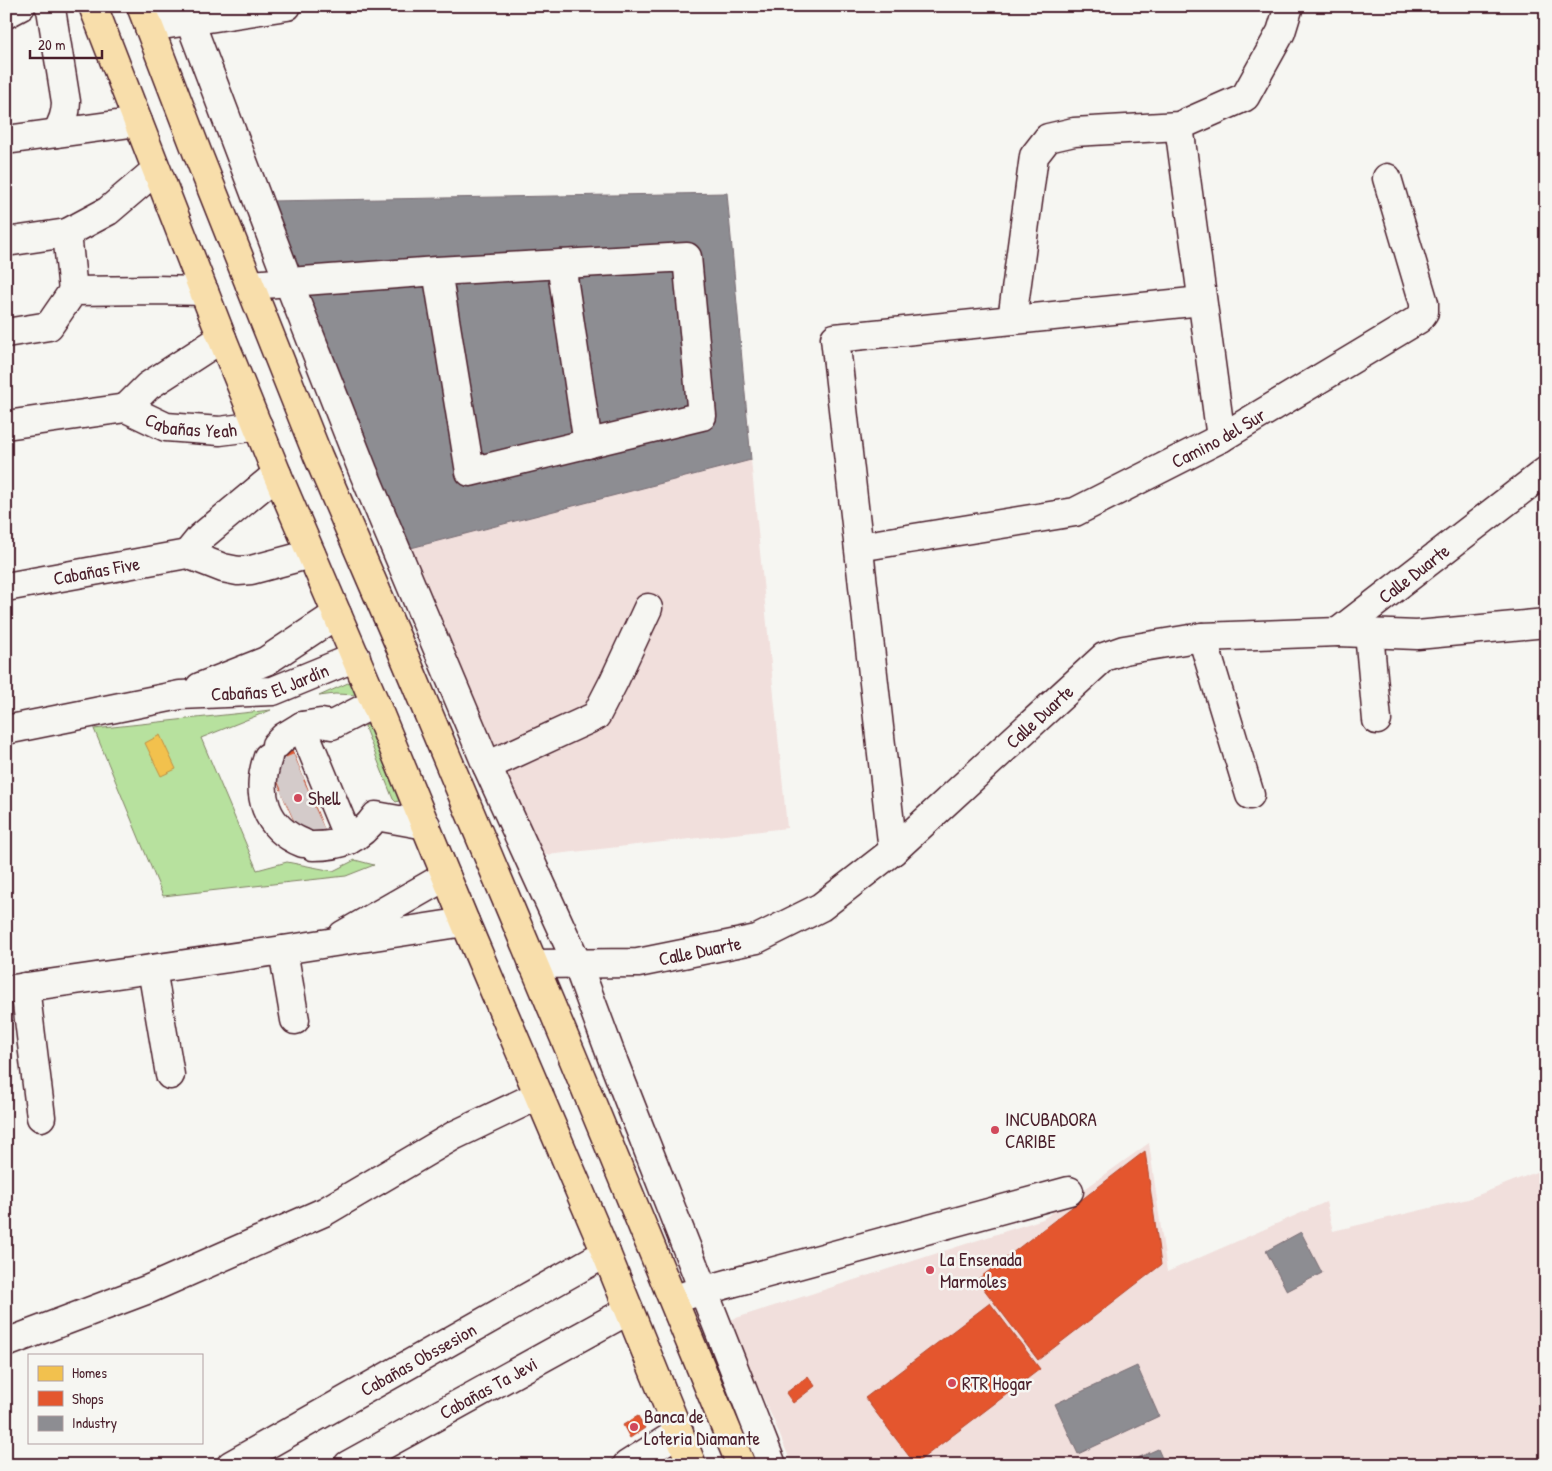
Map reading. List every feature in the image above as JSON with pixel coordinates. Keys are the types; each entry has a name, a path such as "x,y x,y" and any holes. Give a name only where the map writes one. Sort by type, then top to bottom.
{"main road":[{"path":"93,6 277,474 356,657 465,922 606,1253 692,1465"},
{"path":"145,17 318,456 533,964 741,1465"}],"street":[{"path":"6,14 21,6"},
{"path":"49,6 66,102 66,113 56,133"},
{"path":"145,17 287,6"},
{"path":"1012,320 1034,156 1048,138 1074,132 1178,126 1245,97 1281,32 1288,6"},
{"path":"188,14 289,282 363,471 487,766 577,963 614,1063 772,1465"},
{"path":"6,140 138,122"},
{"path":"1178,126 1221,438"},
{"path":"6,242 67,233 108,211 156,170"},
{"name":"Camino del Sur","path":"859,547 1075,512 1221,438 1419,319 1424,312 1424,303 1386,178"},
{"path":"6,334 49,326 74,291 67,233"},
{"path":"250,286 437,271 687,257 702,416 470,472 437,271"},
{"path":"561,264 588,444"},
{"path":"74,291 204,291"},
{"path":"893,852 835,338 1202,301"},
{"name":"Cabañas Yeah","path":"126,408 148,386 222,338"},
{"name":"Cabañas Yeah","path":"6,425 126,408 166,427 220,431 258,426"},
{"name":"Calle Duarte","path":"533,964 638,963 756,940 821,907 893,852 1104,656 1124,650 1202,637 1338,632 1546,470"},
{"path":"277,474 200,538 187,554 223,568 238,571 251,570 311,554"},
{"name":"Cabañas Five","path":"6,586 187,554"},
{"path":"487,766 596,716 648,608"},
{"name":"Cabañas El Jardín","path":"180,695 266,661 337,614"},
{"path":"1338,632 1418,635 1546,624"},
{"path":"1369,633 1377,720"},
{"path":"1202,637 1250,795"},
{"name":"Cabañas El Jardín","path":"6,730 180,695 273,691 356,657"},
{"path":"375,703 332,725 321,723 302,726 284,737 283,765 309,829 331,846 349,840 367,828 376,816 426,825"},
{"path":"297,798 262,795 283,765 302,726"},
{"path":"297,798 276,825 309,829 349,840"},
{"path":"329,943 446,876"},
{"path":"41,1118 15,988 465,922"},
{"path":"283,950 295,1020"},
{"path":"152,969 170,1075"},
{"path":"6,1343 149,1289 324,1212 455,1135 539,1096"},
{"path":"673,1299 1069,1191"},
{"name":"Cabañas Obssesion","path":"231,1465 606,1253"},
{"name":"Cabañas Ta Jevi","path":"348,1465 629,1310"},
{"path":"627,1465 679,1432"}],"shaded area":[{"path":"751,460 787,828 538,856 407,549"},
{"path":"1149,1143 1167,1272 1326,1202 1333,1231 1468,1199 1546,1168 1546,1465 792,1465 774,1421 727,1321 1043,1219"}],"green space":[{"path":"359,678 358,695 335,694 319,696"},
{"path":"271,710 201,738 257,870 287,862 333,871 355,860 374,865 346,876 163,896 94,729"},
{"path":"369,724 404,799 396,802 393,799 366,731 365,726"}],"building: Homes":[{"path":"160,735 176,769 161,776 145,743"}],"building: Shops":[{"name":"Shell","path":"288,740 328,839 297,827 286,803 265,750"},
{"path":"1145,1151 1161,1265 1038,1360 977,1280"},
{"name":"RTR Hogar","path":"990,1303 1040,1369 915,1464 865,1398"},
{"path":"808,1376 815,1386 793,1403 786,1393"},
{"name":"Banca de Loteria Diamante","path":"638,1416 645,1428 630,1438 623,1425"}],"building: Industry":[{"path":"727,193 751,460 407,549 269,201"},
{"path":"1301,1232 1322,1273 1287,1291 1266,1251"},
{"path":"1137,1366 1159,1416 1078,1454 1055,1404"},
{"path":"1158,1449 1165,1465 1122,1465"}],"tunnel":[{"path":"276,777 299,767"},
{"path":"286,803 309,792"},
{"path":"297,827 319,817"}],"place":[{"name":"Shell","path":"298,798"},
{"name":"INCUBADORA CARIBE","path":"995,1130"},
{"name":"La Ensenada Marmoles","path":"930,1270"},
{"name":"RTR Hogar","path":"952,1383"},
{"name":"Banca de Loteria Diamante","path":"634,1427"}]}
